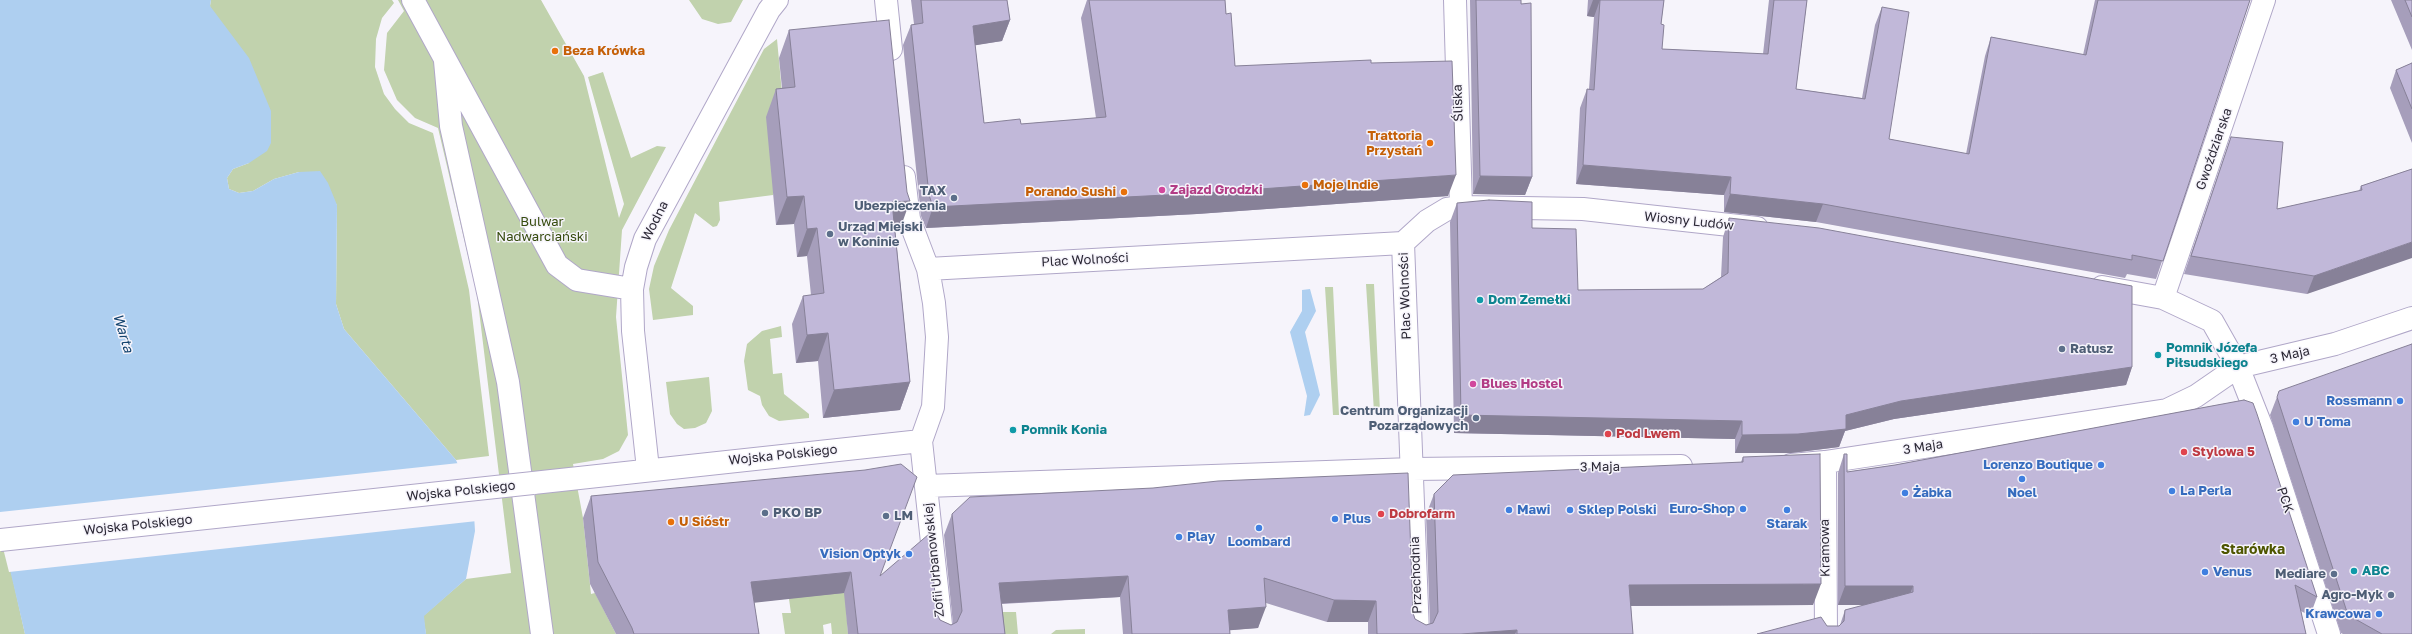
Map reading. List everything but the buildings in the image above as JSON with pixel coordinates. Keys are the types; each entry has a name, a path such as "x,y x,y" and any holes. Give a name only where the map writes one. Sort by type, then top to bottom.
{"street":[{"path":"414,0 445,61 557,265 577,280 632,289"},
{"name":"Wodna","path":"648,469 633,331 632,289 636,267 645,238 769,10 777,0"},
{"path":"886,0 893,70"},
{"name":"Śliska","path":"1455,0 1461,207"},
{"name":"Gwoździarska","path":"2163,298 2264,0"},
{"path":"445,61 451,126 508,382 542,634"},
{"path":"902,154 909,220 928,269 934,303 936,375 933,407 921,441 926,486 1412,469"},
{"name":"Wiosny Ludów","path":"1403,243 1427,221 1448,209 1461,207 1583,209 1776,230"},
{"name":"Plac Wolności","path":"928,269 1403,243 1412,469"},
{"path":"2086,284 2163,298 2212,321 2238,367"},
{"name":"3 Maja","path":"1768,465 1825,462 2167,410 2196,396 2238,367 2335,344 2412,318"},
{"name":"PCK","path":"2238,367 2262,428 2329,634"},
{"name":"Wojska Polskiego","path":"0,540 533,483 648,469 921,441"},
{"name":"Kramowa","path":"1825,462 1826,634"},
{"name":"3 Maja","path":"1412,469 1705,466"},
{"name":"Przechodnia","path":"1412,469 1418,634"},
{"name":"Zofii Urbanowskiej","path":"926,486 942,634"}],"green space":[{"path":"211,0 392,0 394,3 382,18 376,39 375,67 384,94 395,109 409,123 433,133 469,290 489,456 456,460 344,329 336,304 337,205 299,172 274,179 253,191 239,193 229,189 227,178 233,169 249,163 210,6"},
{"name":"Bulwar Nadwarciański","path":"398,0 541,0 584,76 619,218 624,204 588,77 603,72 631,158 657,146 666,147 622,230 616,317 628,435 619,451 603,459 573,464 583,518 591,594 595,593 616,634 426,634 423,616 466,579 511,573 477,294 438,128 415,118 397,100 384,70 387,33 404,11"},
{"path":"689,0 743,0 731,22 718,24 702,19"},
{"path":"777,39 784,115 773,195 719,202 720,220 717,226 713,227 695,213 671,288 693,306 693,315 653,320 649,289 654,266 669,230 764,49"},
{"path":"1366,284 1374,284 1380,412 1374,412"},
{"path":"1325,287 1333,287 1339,415 1333,415"},
{"path":"781,326 782,337 770,339 773,374 782,373 784,394 809,414 809,418 779,421 769,416 762,405 760,396 748,390 744,361 747,344 762,331"},
{"path":"709,377 712,411 706,423 695,428 684,429 677,424 670,414 666,382"},
{"path":"0,527 11,571 25,634 0,634"},
{"path":"843,566 848,634 832,634 831,623 823,625 824,634 785,634 782,613 791,613 789,599"},
{"path":"1001,612 1016,612 1018,634 1004,634"},
{"path":"1085,629 1085,634 1051,634 1056,630"}],"water":[{"name":"Warta","path":"0,0 211,0 210,6 249,58 271,111 271,143 267,151 249,163 233,169 227,178 229,189 239,193 253,191 274,179 299,172 320,171 328,183 337,205 336,304 344,329 456,460 473,499 475,531 466,579 424,616 426,634 25,634 0,527"},
{"path":"1310,289 1316,311 1305,332 1320,395 1310,415 1304,416 1307,396 1290,332 1302,311 1302,290"}],"pier":[{"path":"459,463 475,499 477,521 9,572 0,536 0,512"}],"place":[{"name":"Beza Krówka","path":"555,51"},
{"name":"Trattoria Przystań","path":"1430,143"},
{"name":"Moje Indie","path":"1305,185"},
{"name":"Zajazd Grodzki","path":"1162,190"},
{"name":"Porando Sushi","path":"1124,192"},
{"name":"TAX Ubezpieczenia","path":"954,198"},
{"name":"Urząd Miejski w Koninie","path":"830,234"},
{"name":"Dom Zemełki","path":"1480,300"},
{"name":"Ratusz","path":"2062,349"},
{"name":"Pomnik Józefa Piłsudskiego","path":"2158,355"},
{"name":"Blues Hostel","path":"1473,384"},
{"name":"Rossmann","path":"2400,401"},
{"name":"Centrum Organizacji Pozarządowych","path":"1476,418"},
{"name":"U Toma","path":"2296,422"},
{"name":"Pomnik Konia","path":"1013,430"},
{"name":"Pod Lwem","path":"1608,434"},
{"name":"Stylowa 5","path":"2184,452"},
{"name":"Lorenzo Boutique","path":"2101,465"},
{"name":"Noel","path":"2022,479"},
{"name":"La Perla","path":"2172,491"},
{"name":"Żabka","path":"1905,493"},
{"name":"Euro-Shop","path":"1743,509"},
{"name":"Mawi","path":"1509,510"},
{"name":"Sklep Polski","path":"1570,510"},
{"name":"Starak","path":"1787,510"},
{"name":"PKO BP","path":"765,513"},
{"name":"Dobrofarm","path":"1381,514"},
{"name":"LM","path":"886,516"},
{"name":"Plus","path":"1335,519"},
{"name":"U Sióstr","path":"671,522"},
{"name":"Loombard","path":"1259,528"},
{"name":"Play","path":"1179,537"},
{"name":"Vision Optyk","path":"909,554"},
{"name":"ABC","path":"2354,571"},
{"name":"Venus","path":"2205,572"},
{"name":"Mediare","path":"2334,574"},
{"name":"Agro-Myk","path":"2391,595"},
{"name":"Krawcowa","path":"2379,614"}],"district":[{"name":"Starówka","path":"2253,550"}]}
